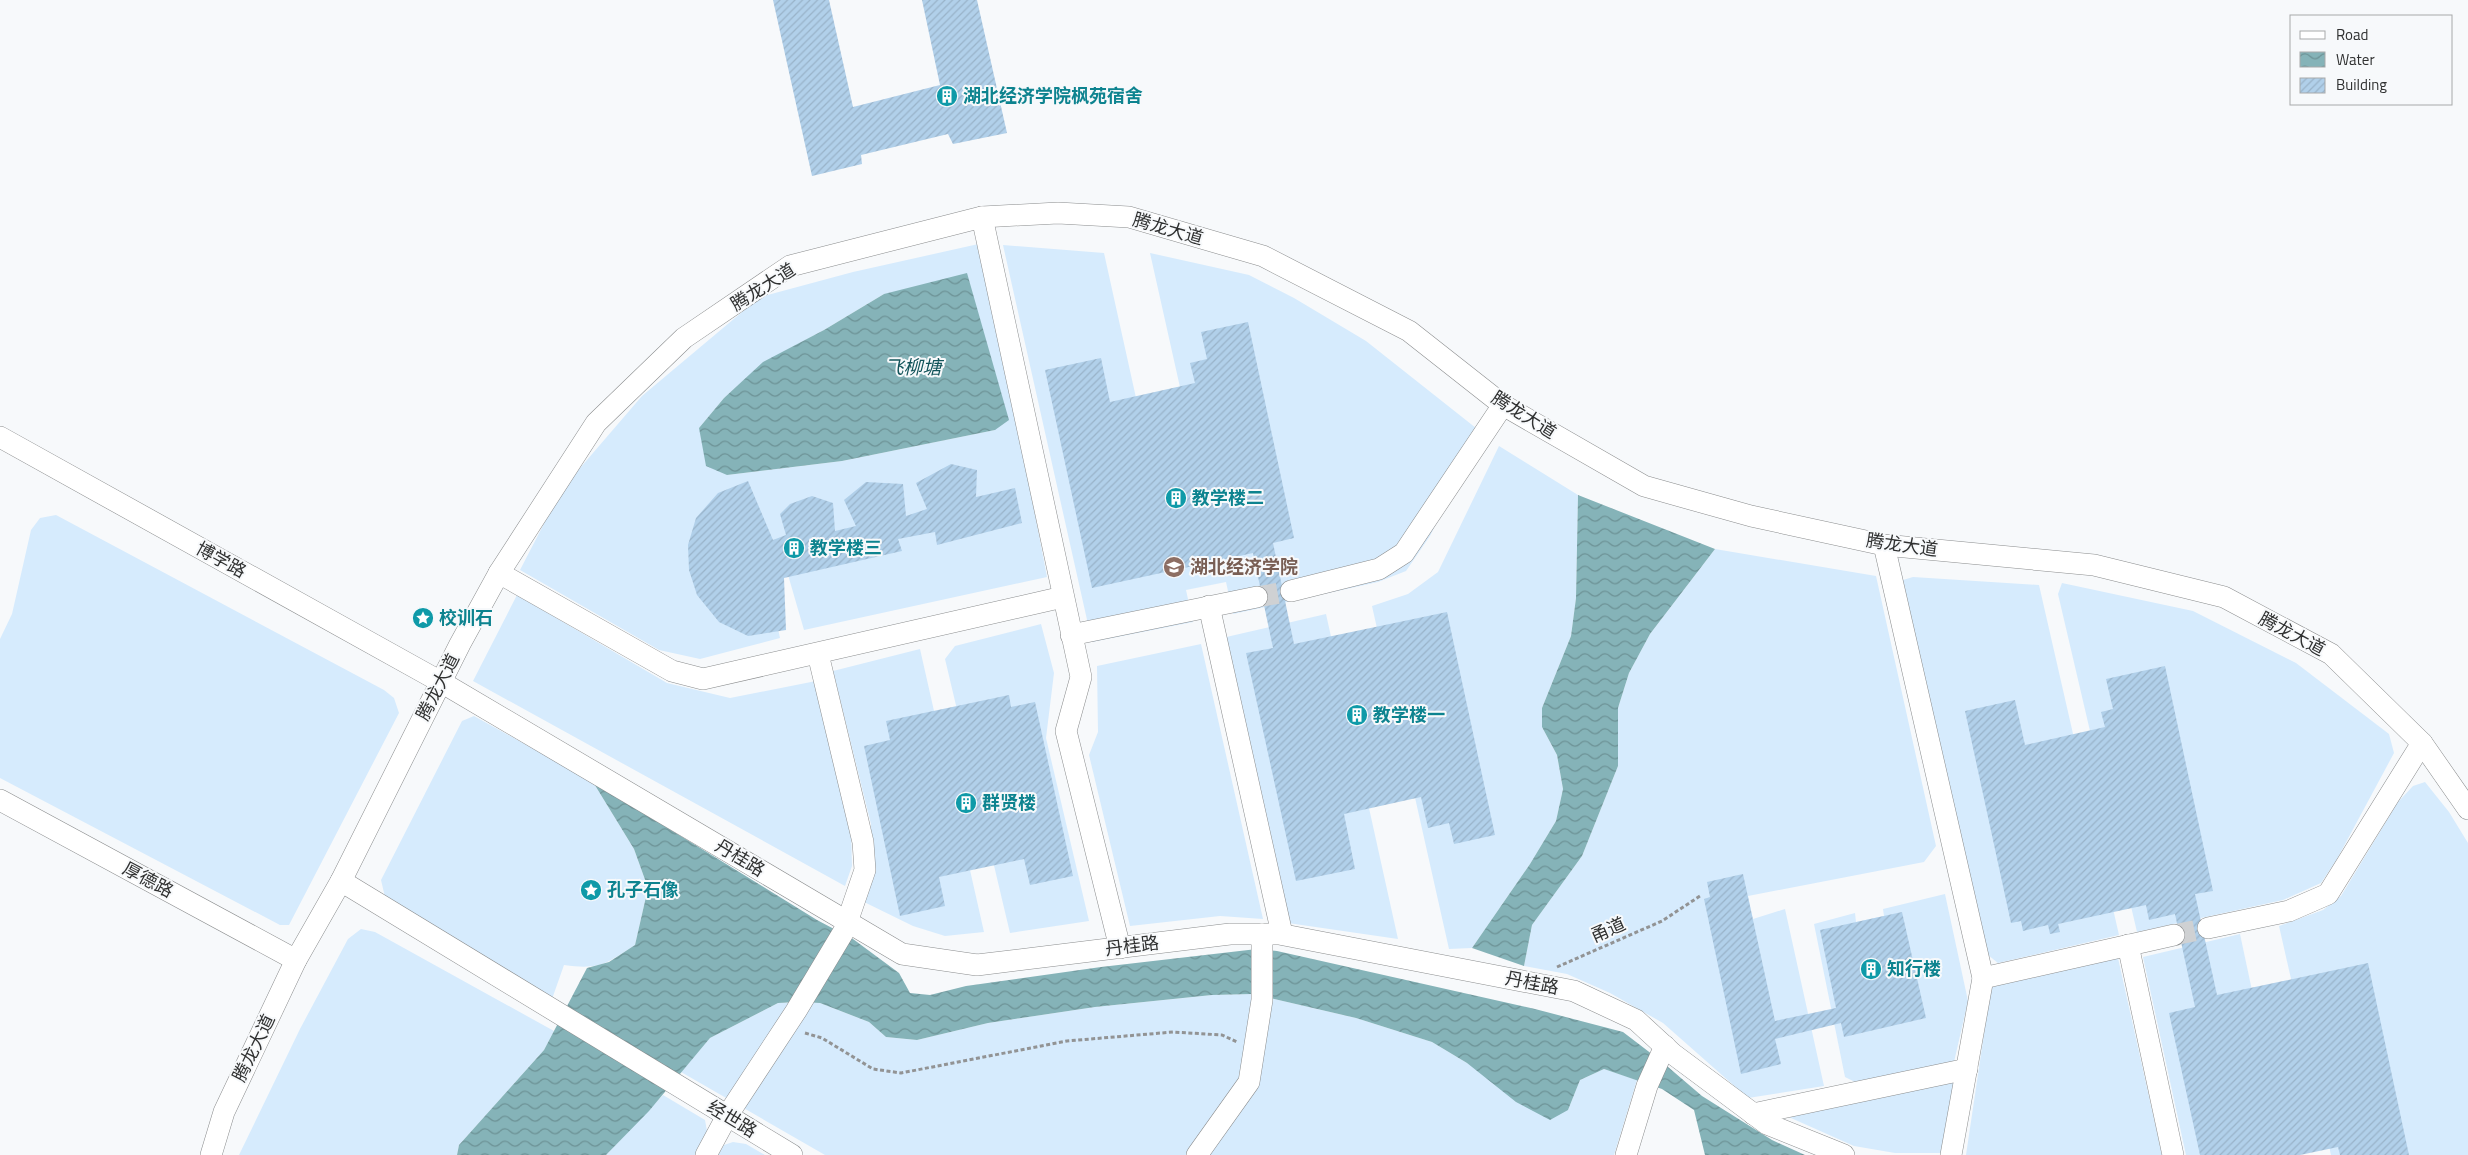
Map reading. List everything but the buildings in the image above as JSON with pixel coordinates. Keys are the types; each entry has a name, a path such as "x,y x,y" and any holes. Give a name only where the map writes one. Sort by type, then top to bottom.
{"street":[{"name":"腾龙大道","path":"211,1155 224,1112 296,960 341,881 441,682 499,573 596,422 684,338 790,266 982,217 1058,212 1128,217 1263,256 1409,330 1503,405 1644,486 1752,516 1884,546 2094,565 2224,597 2331,654 2422,744 2468,809"},
{"path":"982,217 1081,677 1066,731 1120,948"},
{"path":"1290,591 1379,569 1404,554 1503,405"},
{"name":"博学路","path":"0,437 441,682"},
{"path":"1884,546 1983,978 1951,1155"},
{"path":"499,573 672,670 703,678 818,654 1063,597"},
{"path":"1071,635 1258,597"},
{"path":"1197,1155 1249,1082 1262,1000 1269,938 1209,606"},
{"path":"706,1155 727,1116 796,1011 846,926 865,870 863,842 818,654"},
{"name":"丹桂路","path":"441,682 846,926 902,954 977,966 1230,934 1269,938 1574,991 1636,1020 1664,1047 1767,1124 1844,1155"},
{"path":"2208,928 2288,911 2328,894 2422,744"},
{"name":"厚德路","path":"0,800 296,960"},
{"name":"经世路","path":"341,881 672,1084 792,1155"},
{"path":"1983,978 2174,935"},
{"path":"2128,945 2173,1155"},
{"path":"1626,1155 1647,1086 1664,1047"},
{"path":"1753,1114 1967,1069"}],"path":[{"name":"甬道","path":"1525,982 1662,921 1700,896"},
{"path":"783,1030 822,1038 873,1069 901,1073 1067,1041 1174,1032 1222,1035 1254,1051"}],"shaded area":[{"path":"983,243 1047,577 804,630 786,568 766,573 780,638 700,659 659,650 520,570 562,489 642,396 760,297 853,272","holes":["884,294 995,430 842,461 727,475 699,428 724,398 763,363 824,330"]},
{"path":"1003,245 1104,253 1144,434 1188,423 1150,253 1249,275 1294,298 1366,341 1481,432 1430,536 1406,571 1378,582 1233,614 1226,582 1186,590 1193,622 1092,642"},
{"path":"1499,446 1578,495 1576,598 1571,636 1542,708 1542,727 1557,755 1563,789 1556,821 1530,864 1472,948 1449,949 1372,606 1408,594 1438,572"},
{"path":"56,515 384,690 394,698 399,713 289,925 280,925 0,778 0,639 12,614 31,530 40,518"},
{"path":"1715,549 1876,576 1936,846 1924,862 1748,896 1753,919 1785,909 1824,1086 1748,1098 1663,1023 1610,993 1567,974 1524,966 1532,925 1582,856 1618,766 1618,708 1629,673 1650,634"},
{"path":"1913,577 2039,585 2119,935 1998,963 1988,955 1983,943 1903,580"},
{"path":"2062,583 2193,611 2296,663 2389,734 2394,753 2337,859 2321,883 2283,900 2137,932 2058,594"},
{"path":"517,595 667,683 730,698 816,681 851,830 852,866 845,886 473,681"},
{"path":"1326,614 1398,939 1288,923 1222,638"},
{"path":"1041,624 1054,673 1046,738 1089,921 1010,933 945,659 955,646"},
{"path":"1201,644 1263,919 1220,916 1130,926 1089,755 1098,732 1097,666"},
{"path":"920,649 984,932 945,936 913,926 860,900 870,868 871,824 833,671"},
{"path":"474,716 593,782 634,849 648,888 635,945 602,964 586,967 564,965 552,999 385,897 381,880 462,721"},
{"path":"2425,782 2449,812 2468,843 2468,1155 2331,1155 2279,926 2323,910 2341,896 2398,802 2413,786"},
{"path":"1945,894 1968,1001 1954,1062 1855,1082 1845,1077 1814,924 1855,913 1856,922 1884,916 1883,909"},
{"path":"361,929 375,932 554,1031 544,1050 459,1145 457,1155 239,1155 300,1029 348,939"},
{"path":"2240,934 2287,1155 2186,1155 2143,957"},
{"path":"2118,958 2162,1155 1966,1155 1991,987"},
{"path":"1253,994 1356,1018 1432,1042 1467,1063 1568,1110 1580,1080 1604,1069 1637,1080 1614,1155 825,1155 681,1072 710,1038 778,1003 820,1003 869,1022 886,1037 917,1040 988,1023 1095,1007 1212,995"},
{"path":"1958,1079 1944,1153 1895,1153 1854,1146 1782,1114"},
{"path":"663,1095 705,1120 707,1131 695,1155 606,1155"},
{"path":"733,1142 746,1144 765,1155 718,1155 724,1145"}],"water":[{"name":"飞柳塘","path":"967,273 1009,420 995,430 842,461 727,475 706,466 699,428 724,398 763,362 824,330 884,294"},
{"path":"1578,495 1715,549 1650,634 1629,673 1618,708 1618,766 1582,856 1532,925 1524,966 1472,948 1530,864 1556,821 1563,789 1557,755 1542,727 1542,708 1571,636 1576,598"},
{"path":"593,782 817,920 853,939 899,973 910,993 930,995 966,986 1101,967 1257,949 1277,951 1535,1009 1623,1032 1702,1096 1772,1140 1805,1155 1705,1155 1694,1110 1662,1089 1604,1069 1580,1080 1568,1110 1550,1120 1516,1102 1467,1063 1432,1042 1356,1018 1253,994 1212,995 1095,1007 988,1023 917,1040 886,1037 869,1022 820,1003 778,1003 710,1038 649,1111 606,1155 457,1155 459,1145 544,1050 587,968 609,962 635,945 648,888 634,849"}],"tunnel":[{"path":"1257,597 1291,591"},
{"path":"2174,935 2208,928"}],"place":[{"name":"湖北经济学院枫苑宿舍","path":"947,96"},
{"name":"教学楼二","path":"1176,498"},
{"name":"教学楼三","path":"794,548"},
{"name":"湖北经济学院","path":"1174,567"},
{"name":"校训石","path":"423,618"},
{"name":"教学楼一","path":"1357,715"},
{"name":"群贤楼","path":"966,803"},
{"name":"孔子石像","path":"591,890"},
{"name":"知行楼","path":"1871,969"}]}
